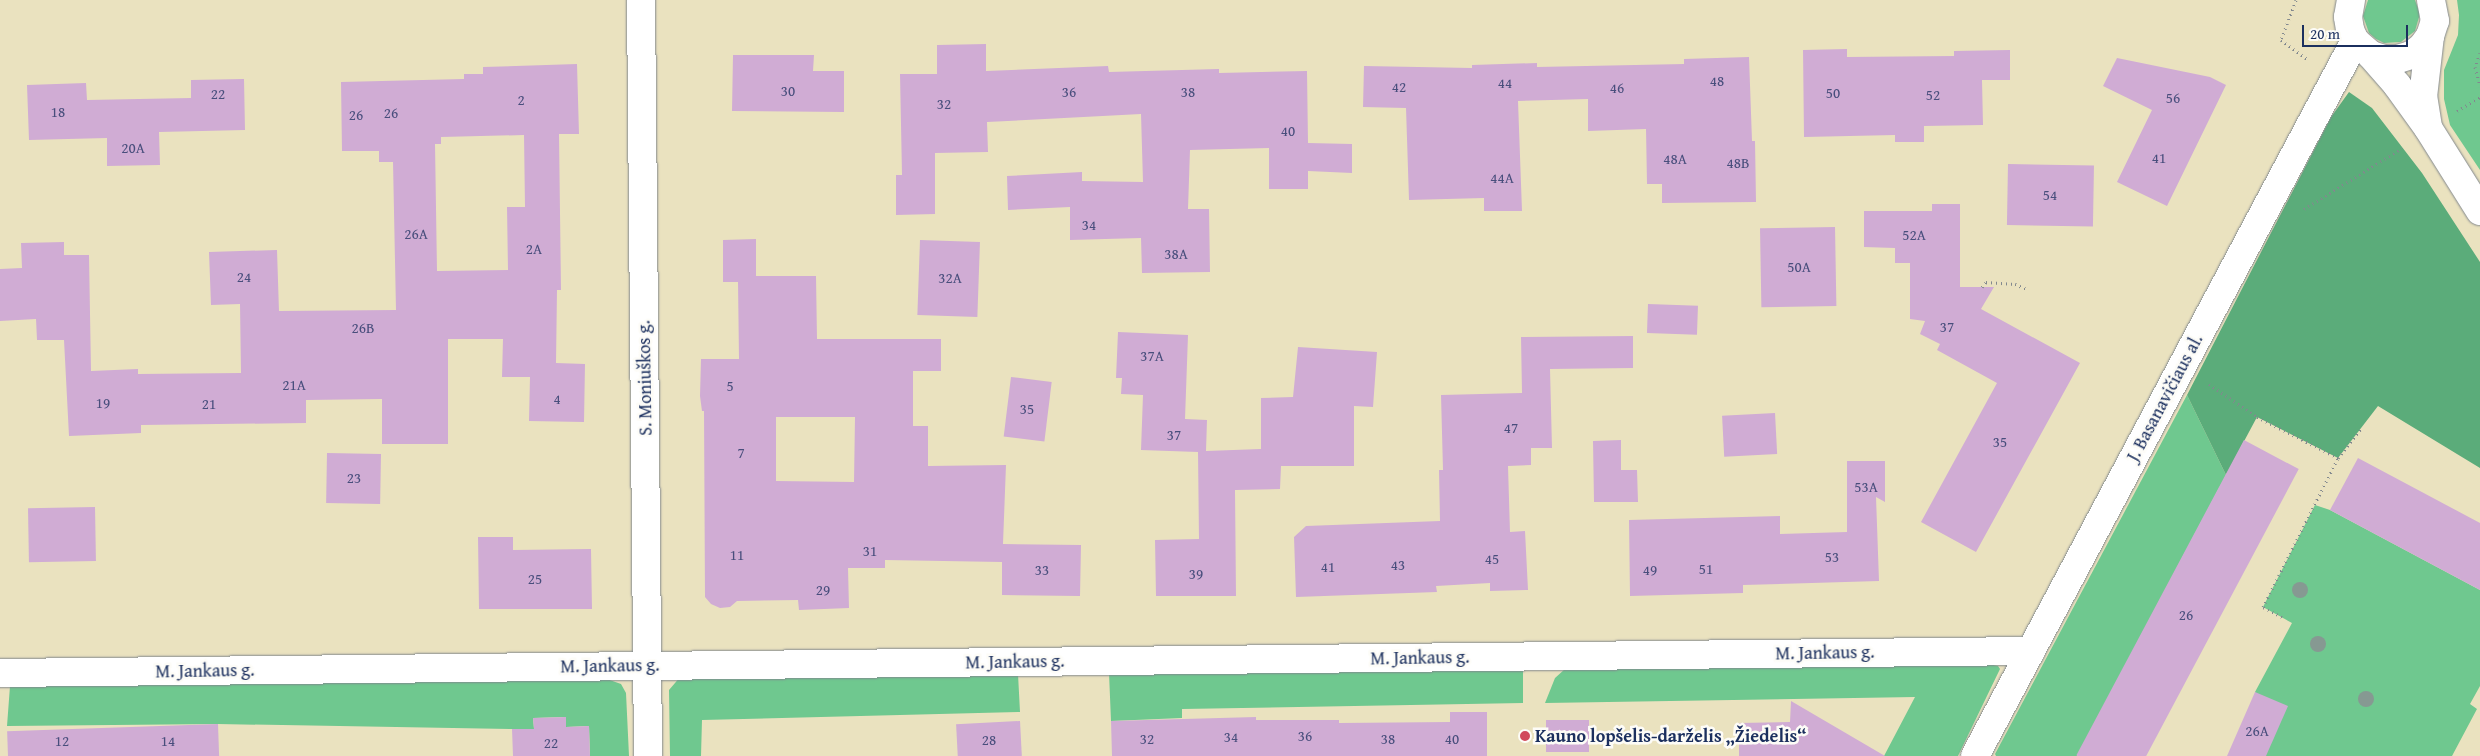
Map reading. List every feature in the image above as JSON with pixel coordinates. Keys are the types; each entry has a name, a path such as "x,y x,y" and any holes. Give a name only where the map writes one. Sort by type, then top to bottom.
{"street":[{"name":"S. Moniuškos g.","path":"641,0 648,756"},
{"path":"2418,136 2430,36 2435,21 2431,0"},
{"name":"J. Basanavičiaus al.","path":"1975,756 2335,78 2351,23"},
{"path":"2351,23 2384,59 2398,59 2411,55 2422,47 2430,36"},
{"path":"2351,23 2397,85 2418,136 2480,211"},
{"name":"M. Jankaus g.","path":"0,673 2031,652"}],"path":[{"path":"2296,0 2281,40 2335,78"},
{"path":"2480,52 2475,67 2480,86"},
{"path":"2295,214 2418,136"},
{"path":"1982,287 1986,282 2015,284 2027,289"},
{"path":"2182,366 2257,417 2338,458"},
{"path":"2282,617 2263,607 2338,458 2361,429"}],"green space":[{"path":"2368,0 2415,0 2420,14 2415,31 2401,42 2384,43 2376,39 2369,33 2363,16"},
{"path":"2457,0 2480,0 2480,170 2450,125 2444,99 2444,70 2458,35 2459,15"},
{"path":"2349,92 2372,108 2422,173 2480,262 2480,468 2378,406 2338,458 2257,417 2226,475 2187,395 2331,117"},
{"path":"2187,395 2226,475 2077,756 1996,756 1995,754"},
{"path":"2315,505 2330,510 2480,590 2480,686 2470,704 2477,709 2452,756 2266,756 2255,692 2292,623 2263,607"},
{"path":"1989,664 1998,666 2000,669 1958,756 1884,756 1915,697 1545,703 1555,678 1565,669"},
{"path":"1523,669 1523,703 1182,709 1182,718 1111,721 1109,673"},
{"path":"1018,674 1020,712 702,720 701,756 670,756 669,690 681,676"},
{"path":"604,678 621,684 626,693 629,756 590,756 589,726 566,727 565,717 533,718 534,729 218,724 7,726 10,686"}],"building":[{"path":"986,44 986,71 1108,66 1109,72 1219,69 1219,73 1307,71 1308,143 1352,144 1352,173 1308,171 1308,189 1269,189 1269,148 1190,150 1188,209 1209,209 1210,272 1142,273 1141,238 1070,240 1070,207 1008,210 1007,176 1082,172 1082,181 1143,182 1141,114 987,122 988,152 935,153 935,214 896,215 896,175 902,175 900,74 937,74 937,45"},
{"path":"1847,49 1847,57 1954,56 1954,51 2010,50 2010,80 1982,80 1983,125 1924,126 1924,142 1895,142 1895,135 1804,137 1803,50"},
{"path":"733,55 814,55 813,71 844,71 844,112 732,111"},
{"path":"1749,57 1752,141 1755,141 1756,202 1662,203 1662,184 1647,184 1646,129 1588,131 1588,99 1518,101 1522,211 1484,211 1484,198 1409,200 1406,108 1363,107 1364,66 1472,68 1472,65 1537,63 1537,67 1684,64 1684,59"},
{"path":"2117,58 2210,77 2226,85 2167,206 2117,182 2152,110 2103,86"},
{"path":"577,64 579,134 559,134 561,290 557,290 556,363 585,364 584,422 529,421 530,377 502,377 503,339 448,339 448,444 382,444 382,399 306,400 306,423 141,425 141,433 69,436 64,340 37,340 36,319 0,321 0,269 22,268 21,243 64,242 64,255 89,255 91,371 138,369 138,374 241,373 240,304 211,305 209,252 277,250 279,311 396,310 393,162 379,162 379,151 342,151 341,82 464,79 464,74 483,74 483,67","holes":["524,135 525,207 507,207 508,270 437,271 435,144 441,144 441,137"]},
{"path":"244,79 245,130 159,132 160,165 107,166 107,138 29,140 27,85 86,83 87,100 191,98 191,80"},
{"path":"2008,164 2094,166 2093,226 2007,225"},
{"path":"1932,204 1960,204 1960,287 1994,287 1981,309 2080,363 1976,552 1921,522 1997,383 1937,350 1940,344 1920,334 1925,321 1910,319 1910,263 1895,263 1895,248 1864,247 1864,211 1932,211"},
{"path":"1835,227 1836,306 1761,307 1760,228"},
{"path":"756,239 756,276 816,276 817,339 941,339 941,371 913,371 913,426 928,426 928,466 1006,465 1003,544 1081,545 1080,596 1002,595 1002,562 885,560 885,568 848,568 849,608 799,610 798,600 737,601 730,607 720,608 711,604 705,597 704,411 702,411 700,396 701,359 739,359 738,282 723,282 723,240","holes":["776,417 855,417 854,482 776,481"]},
{"path":"920,240 980,242 977,317 917,315"},
{"path":"1648,304 1698,306 1697,335 1647,333"},
{"path":"1118,332 1188,335 1185,419 1207,420 1206,451 1261,449 1261,398 1293,397 1298,347 1377,352 1373,407 1354,406 1354,466 1281,466 1280,489 1235,490 1236,596 1156,596 1155,540 1199,539 1198,452 1141,450 1143,395 1121,394 1122,378 1116,378"},
{"path":"1633,336 1633,368 1550,369 1552,448 1531,448 1531,465 1508,466 1510,532 1525,531 1528,590 1490,591 1490,583 1436,586 1437,592 1296,597 1294,537 1306,526 1440,521 1439,470 1443,470 1441,395 1522,393 1521,337"},
{"path":"1011,377 1052,382 1044,442 1004,437"},
{"path":"1775,413 1777,454 1724,457 1722,416"},
{"path":"1621,440 1621,470 1637,470 1638,502 1594,502 1593,441"},
{"path":"2244,440 2299,469 2146,756 2076,755"},
{"path":"327,453 381,454 380,504 326,503"},
{"path":"2358,458 2480,523 2480,590 2330,510"},
{"path":"1847,461 1885,461 1885,502 1876,497 1879,581 1743,585 1743,593 1630,596 1629,520 1780,516 1780,534 1847,532"},
{"path":"95,507 96,561 29,562 28,508"},
{"path":"478,537 513,537 513,550 591,549 592,609 479,609"},
{"path":"2255,692 2288,706 2266,756 2227,756"},
{"path":"1791,701 1885,756 1739,756 1739,723 1790,722"},
{"path":"1450,712 1487,712 1487,756 1112,756 1111,721 1256,717 1256,720 1339,720 1339,723 1450,722"},
{"path":"566,717 566,727 589,726 590,756 513,756 512,729 534,729 533,718"},
{"path":"1546,720 1589,720 1589,752 1546,752"},
{"path":"1020,721 1022,756 958,756 956,724"},
{"path":"218,724 219,756 8,756 7,731"}],"place":[{"name":"Kauno lopšelis-darželis „Žiedelis“","path":"1525,736"}]}
